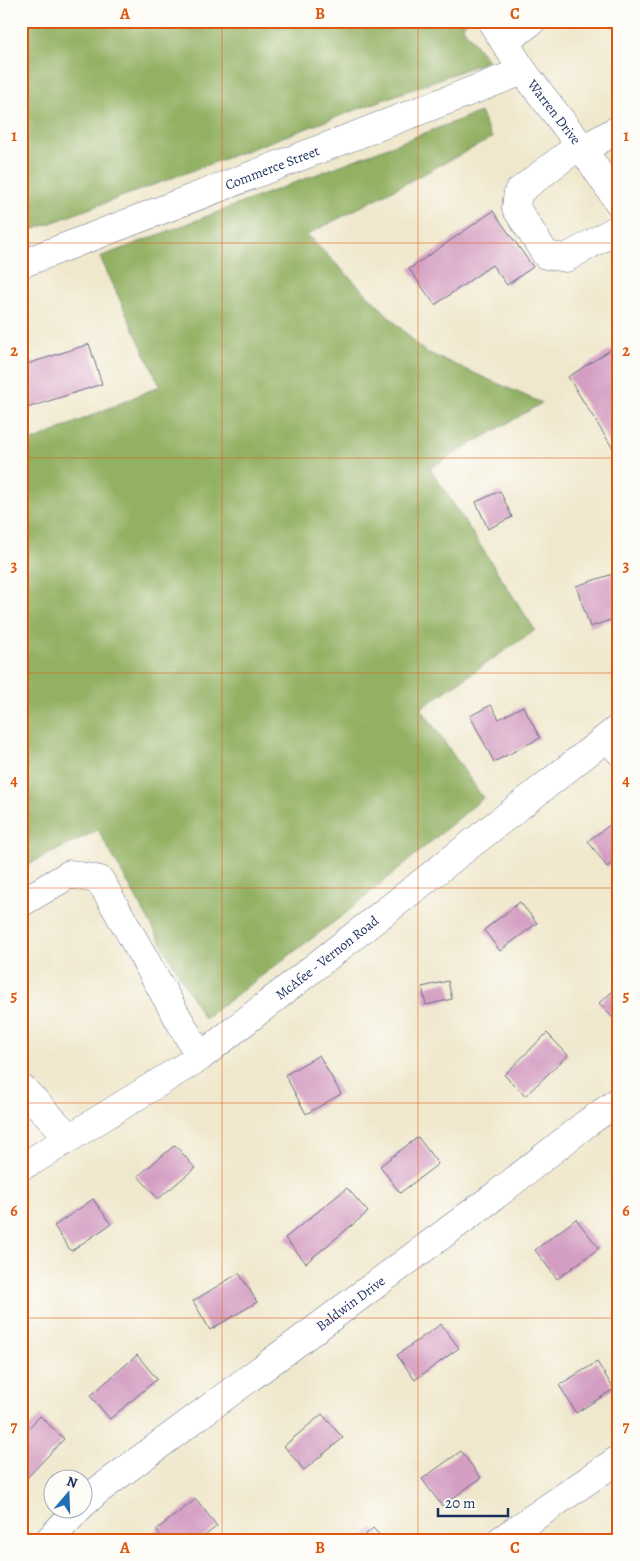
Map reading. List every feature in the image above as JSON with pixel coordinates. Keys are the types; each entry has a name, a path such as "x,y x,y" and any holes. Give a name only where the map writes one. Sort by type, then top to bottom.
{"street":[{"path":"498,31 532,21"},
{"name":"Warren Drive","path":"498,31 523,71 581,147 619,203"},
{"name":"Commerce Street","path":"21,264 523,71"},
{"path":"619,130 581,147 518,192 516,208 546,255 566,258 619,228"},
{"name":"McAfee - Vernon Road","path":"21,1166 200,1057 615,738"},
{"path":"21,903 70,874 100,880 200,1057"},
{"path":"21,1090 23,1089 69,1138"},
{"name":"Baldwin Drive","path":"92,1496 496,1195 587,1123 619,1101"},
{"path":"501,1540 619,1459"},
{"path":"49,1540 70,1518"}],"green space":[{"path":"21,21 468,21 462,26 488,61 21,234"},
{"path":"480,112 492,138 307,235 424,351 542,403 430,468 535,630 421,708 483,798 346,913 204,1019 98,830 21,868 21,446 160,386 100,257"}],"building":[{"path":"493,211 533,267 507,285 492,265 435,305 409,269"},
{"path":"89,344 102,384 24,409 21,401 21,366"},
{"path":"612,349 619,360 619,458 568,377"},
{"path":"500,491 512,517 488,529 476,502"},
{"path":"619,572 619,617 590,627 576,586"},
{"path":"491,705 499,719 523,706 540,738 494,762 470,716"},
{"path":"619,818 619,858 607,867 588,841"},
{"path":"520,902 537,923 500,951 484,930"},
{"path":"448,981 452,999 426,1005 422,987"},
{"path":"619,986 619,1025 599,1003"},
{"path":"547,1033 568,1055 525,1096 504,1075"},
{"path":"319,1055 341,1094 306,1114 285,1075"},
{"path":"418,1137 438,1164 400,1193 380,1166"},
{"path":"175,1145 195,1168 158,1199 138,1176"},
{"path":"347,1188 368,1212 306,1263 285,1238"},
{"path":"93,1199 111,1224 71,1251 54,1226"},
{"path":"576,1219 599,1248 557,1279 535,1250"},
{"path":"239,1273 257,1302 210,1330 193,1301"},
{"path":"441,1324 459,1348 415,1380 397,1355"},
{"path":"137,1355 157,1379 110,1419 90,1396"},
{"path":"597,1362 614,1389 576,1413 559,1385"},
{"path":"322,1414 343,1438 304,1470 284,1446"},
{"path":"40,1416 64,1439 21,1484 21,1436"},
{"path":"461,1451 481,1478 442,1506 422,1479"},
{"path":"196,1499 217,1526 200,1540 164,1540 156,1530"},
{"path":"373,1528 384,1540 360,1540"}]}
